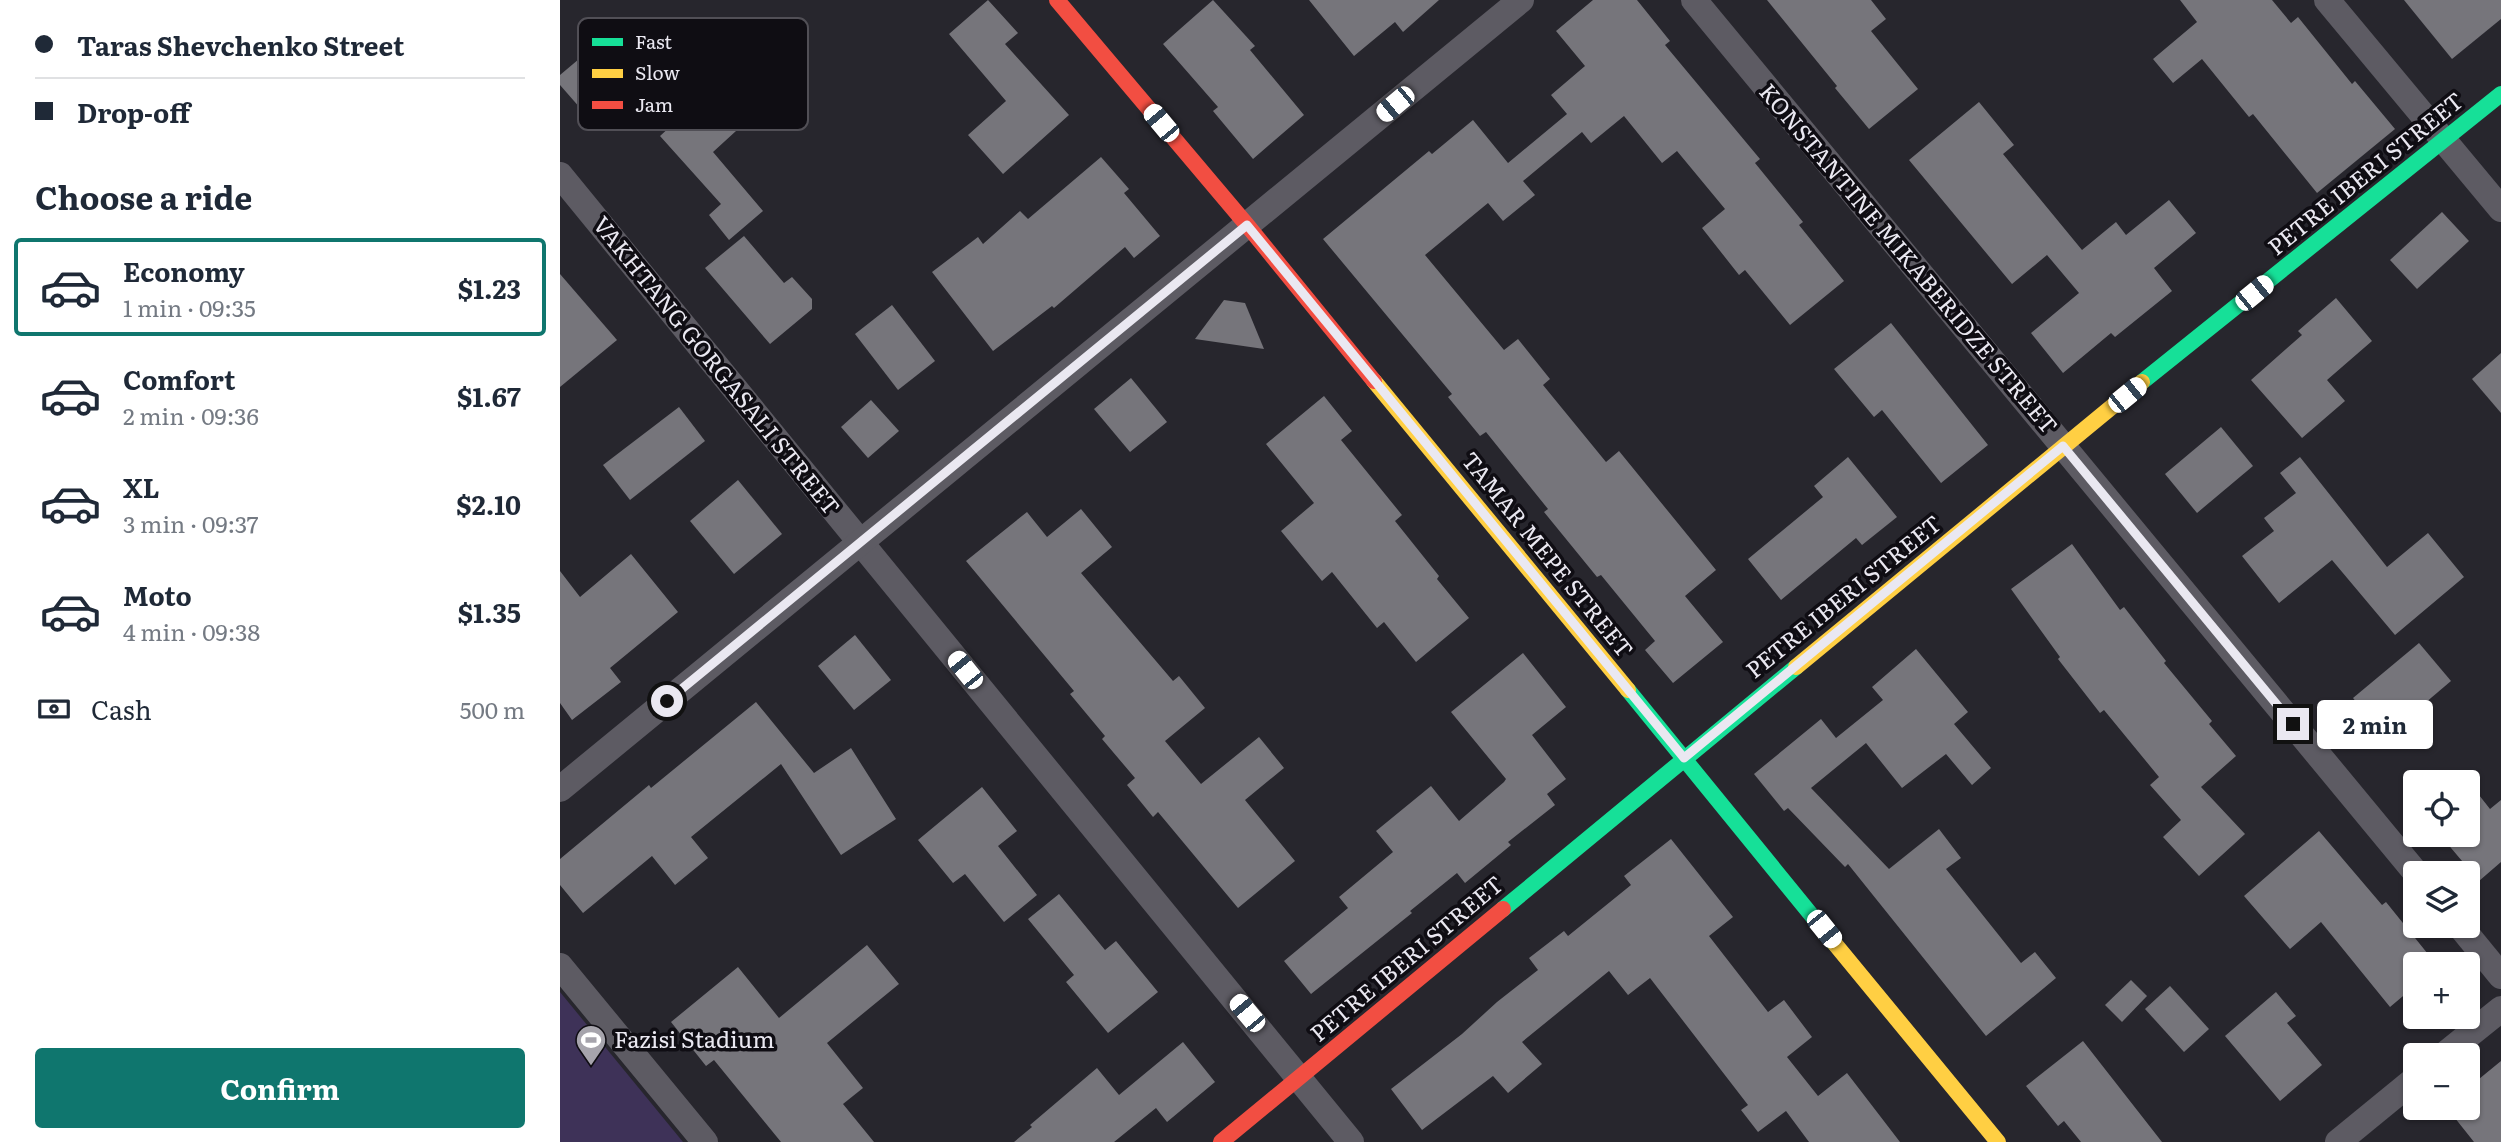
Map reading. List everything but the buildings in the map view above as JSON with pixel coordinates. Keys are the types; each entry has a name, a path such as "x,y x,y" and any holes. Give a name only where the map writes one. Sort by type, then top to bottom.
{"street":[{"name":"TAMAR MEPE STREET","path":"1057,0 1247,225 1998,1142"},
{"path":"560,789 1521,0"},
{"name":"KONSTANTINE MIKABERIDZE STREET","path":"1695,0 2406,861"},
{"path":"2327,0 2501,209"},
{"name":"PETRE IBERI STREET","path":"1221,1142 2063,446 2501,93"},
{"name":"VAKHTANG GORGASALI STREET","path":"560,175 1352,1142"},
{"path":"2470,938 2501,976"},
{"path":"560,966 705,1142"},
{"path":"2459,1043 2501,1009"},
{"path":"2338,1142 2403,1089"}],"shaded area":[{"name":"Fazisi Stadium","path":"560,992 683,1142 560,1142"}],"traffic: fast":[{"path":"2142,382 2501,94"},
{"path":"1503,909 1796,667"},
{"path":"1628,690 1835,944"}],"traffic: slow":[{"path":"1374,381 1628,690"},
{"path":"1796,667 2142,382"},
{"path":"1835,944 1998,1142"}],"traffic: jam":[{"path":"1057,0 1247,225 1374,381"},
{"path":"1221,1142 1503,909"}],"place":[{"name":"Fazisi Stadium","path":"591,1067"}],"route":[{"path":"667,701 1247,225 1684,758 2063,446 2293,724"}]}
